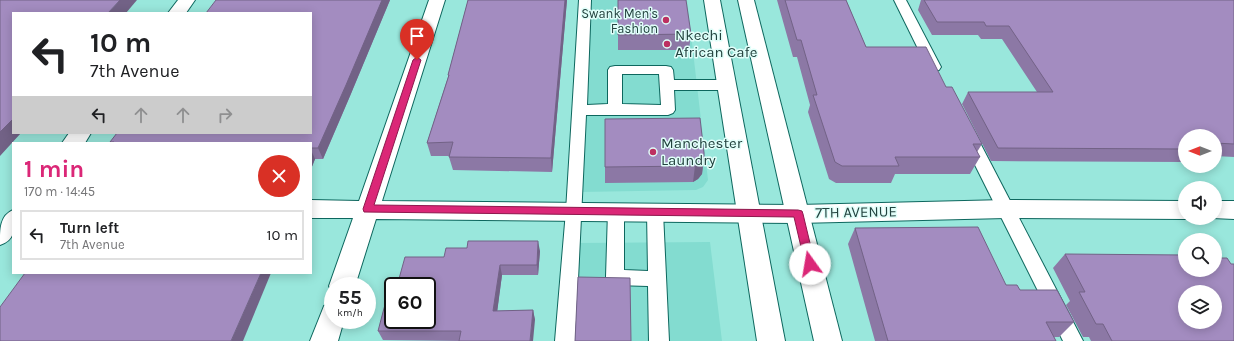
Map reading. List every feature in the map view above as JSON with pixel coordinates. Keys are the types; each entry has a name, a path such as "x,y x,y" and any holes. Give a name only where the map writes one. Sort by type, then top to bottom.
{"street":[{"path":"178,12 187,0"},
{"path":"345,277 437,0"},
{"path":"712,0 728,85 771,341"},
{"path":"746,0 828,341"},
{"path":"74,142 80,134"},
{"path":"0,207 12,207"},
{"name":"7TH AVENUE","path":"312,209 798,214 1006,209 1178,210"},
{"path":"1222,210 1234,210"},
{"path":"0,235 12,220"},
{"path":"324,341 328,329"}],"lane":[{"path":"565,341 574,211 585,0"},
{"path":"900,0 942,84"},
{"path":"579,110 668,110 666,70 615,70 614,109"},
{"path":"667,85 728,85"},
{"path":"963,126 1073,341"},
{"path":"616,211 615,278 657,279"},
{"path":"655,212 659,341"}],"shaded area":[{"path":"589,0 687,0 708,180 703,187 696,190 580,192"},
{"path":"710,242 722,341 573,341 577,243"}],"building":[{"path":"0,0 120,0 109,12 12,12 12,120 0,132"},
{"path":"216,0 382,0 318,148 312,148 312,142 110,142 116,134 312,134 312,12 207,12"},
{"path":"468,0 565,0 551,158 449,157 453,142 427,143 449,75"},
{"path":"618,0 686,0 691,34 618,35"},
{"path":"785,0 846,0 866,47 926,47 946,87 952,87 982,144 973,144 980,157 895,157 899,166 842,166 835,162 813,95 817,95 801,40 797,40"},
{"path":"924,0 1234,0 1234,144 1222,143 1222,129 1178,129 1178,149 998,148 968,92 1053,92 1009,26 986,26 984,22 937,22"},
{"name":"Manchester Laundry","path":"700,118 704,158 695,166 605,167 605,119"},
{"path":"978,227 1006,285 1017,285 1020,290 1057,290 1074,322 1046,322 1056,341 888,341 855,228"},
{"path":"468,241 538,241 537,265 500,265 493,311 533,310 530,341 459,341 461,331 378,331 384,308 384,329 436,329 436,277 399,277 405,257 444,257 446,248 467,248"},
{"path":"1065,254 1178,255 1178,277 1222,277 1222,258 1227,258 1231,264 1234,264 1234,341 1112,341 1103,324 1096,324 1079,292 1085,292"},
{"path":"24,274 261,274 231,341 0,341 0,307"},
{"path":"578,277 630,278 631,341 575,341"}],"place":[{"name":"Swank Men's Fashion","path":"666,20"},
{"name":"Nkechi African Cafe","path":"667,44"},
{"name":"Manchester Laundry","path":"653,152"}],"route":[{"path":"417,60 368,209 798,214 810,264"}]}
